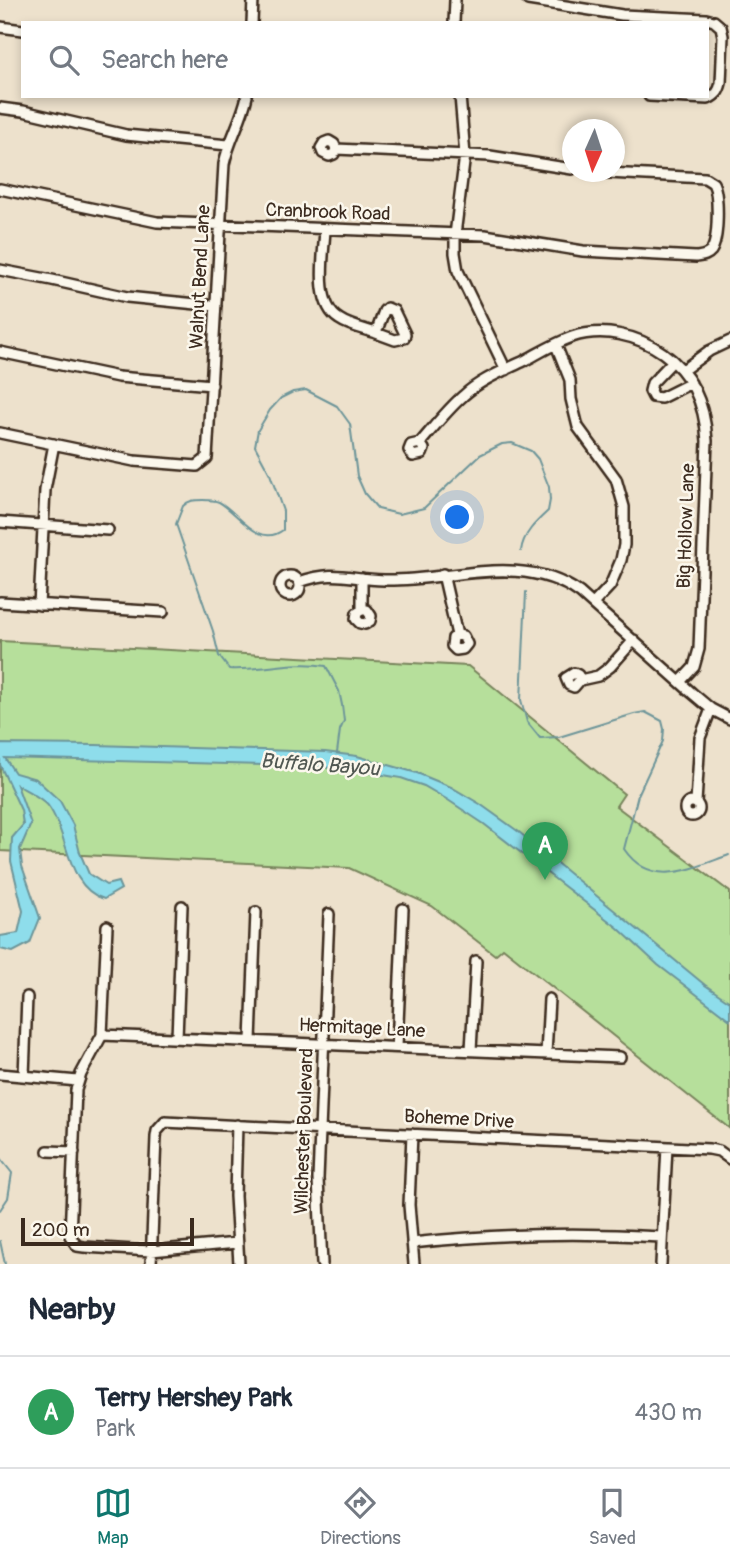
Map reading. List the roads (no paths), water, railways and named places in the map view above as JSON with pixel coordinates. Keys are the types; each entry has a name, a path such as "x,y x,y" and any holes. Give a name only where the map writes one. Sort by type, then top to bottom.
{"street":[{"path":"252,21 253,0"},
{"path":"454,21 455,0"},
{"path":"528,0 611,14 715,21 721,27 723,36 719,91 708,99 688,98"},
{"path":"0,27 21,30"},
{"name":"Walnut Bend Lane","path":"54,444 135,461 190,466 203,463 209,452 224,164 228,145 241,118 246,98"},
{"path":"460,98 465,155 455,235 458,271 506,370"},
{"path":"0,108 126,135 228,145"},
{"path":"336,149 518,159 562,167"},
{"name":"Cranbrook Road","path":"0,190 157,222 485,235 583,251 696,257 711,252 717,198 713,183 705,178 625,174"},
{"path":"325,229 323,289 327,307 342,321 376,333"},
{"path":"0,270 127,297 216,306"},
{"name":"Big Hollow Lane","path":"420,443 464,394 569,338 584,334 619,334 656,348 673,360 683,370 697,394 705,419 707,441 699,649 694,667 680,682"},
{"path":"683,370 709,351 730,341"},
{"path":"556,345 570,380 571,399 578,427 616,479 624,507 624,545 621,560 610,586 593,604"},
{"path":"0,352 139,380 212,385"},
{"path":"673,360 652,383 650,391 653,397 661,398 691,383"},
{"path":"0,433 54,444 47,474 39,605"},
{"path":"0,522 108,530"},
{"path":"299,582 330,574 405,579 469,572 544,574 565,582 711,709 730,719"},
{"path":"443,574 457,635"},
{"path":"362,578 362,610"},
{"path":"0,603 163,612"},
{"path":"580,680 598,676 610,667 634,640"},
{"path":"696,803 700,738 711,709"},
{"path":"177,1038 182,906"},
{"path":"397,1047 403,909"},
{"path":"251,1041 256,912"},
{"name":"Wilchester Boulevard","path":"322,1264 318,1190 319,1129 329,914"},
{"path":"107,926 102,1035 78,1081 70,1232 72,1242 84,1247 151,1251 237,1243"},
{"path":"471,1050 476,961"},
{"path":"24,1076 27,997"},
{"path":"546,1054 549,999"},
{"name":"Hermitage Lane","path":"102,1035 620,1057"},
{"path":"0,1074 78,1081"},
{"name":"Boheme Drive","path":"151,1251 157,1130 165,1122 709,1149 719,1151 730,1158"},
{"path":"237,1125 235,1196 239,1264"},
{"path":"412,1134 409,1178 414,1264"},
{"path":"660,1264 667,1147"},
{"path":"48,1152 74,1152"},
{"path":"412,1243 526,1234 662,1237"},
{"path":"151,1251 151,1264"}],"water":[{"name":"Buffalo Bayou","path":"0,744 325,752 357,756 417,773 451,787 519,832 705,985 730,1002 730,1020 658,965 618,928 484,824 448,800 424,786 401,778 347,769 5,758 15,773 36,779 60,801 73,825 89,874 106,885 118,882 121,889 104,899 82,884 75,872 56,818 49,807 17,785 31,824 20,849 22,866 40,918 30,943 13,952 0,949 0,936 18,933 23,911 11,861 12,838 23,825 21,810 0,765"}],"waterway":[{"name":"Buffalo Bayou","path":"337,753 344,721 342,705 339,691 326,666 302,664 229,669 219,656 176,524 185,504 194,500 209,500 219,502 257,532 274,535 283,530 283,511 270,474 255,446 258,430 270,410 281,398 306,390 337,406 350,424 357,476 365,494 378,509 399,514 424,508 480,455 502,444 512,443 531,451 538,459 549,487 550,500 548,511 527,534 521,551"},
{"path":"526,592 521,700 527,722 540,738 559,737 645,712 662,721 663,741 638,795 624,849 635,862 660,872 687,870 729,855"},
{"path":"0,1158 12,1173 8,1198 0,1210"},
{"path":"0,1241 5,1264"}],"place":[{"name":"Terry Hershey Park","path":"545,880"}]}
